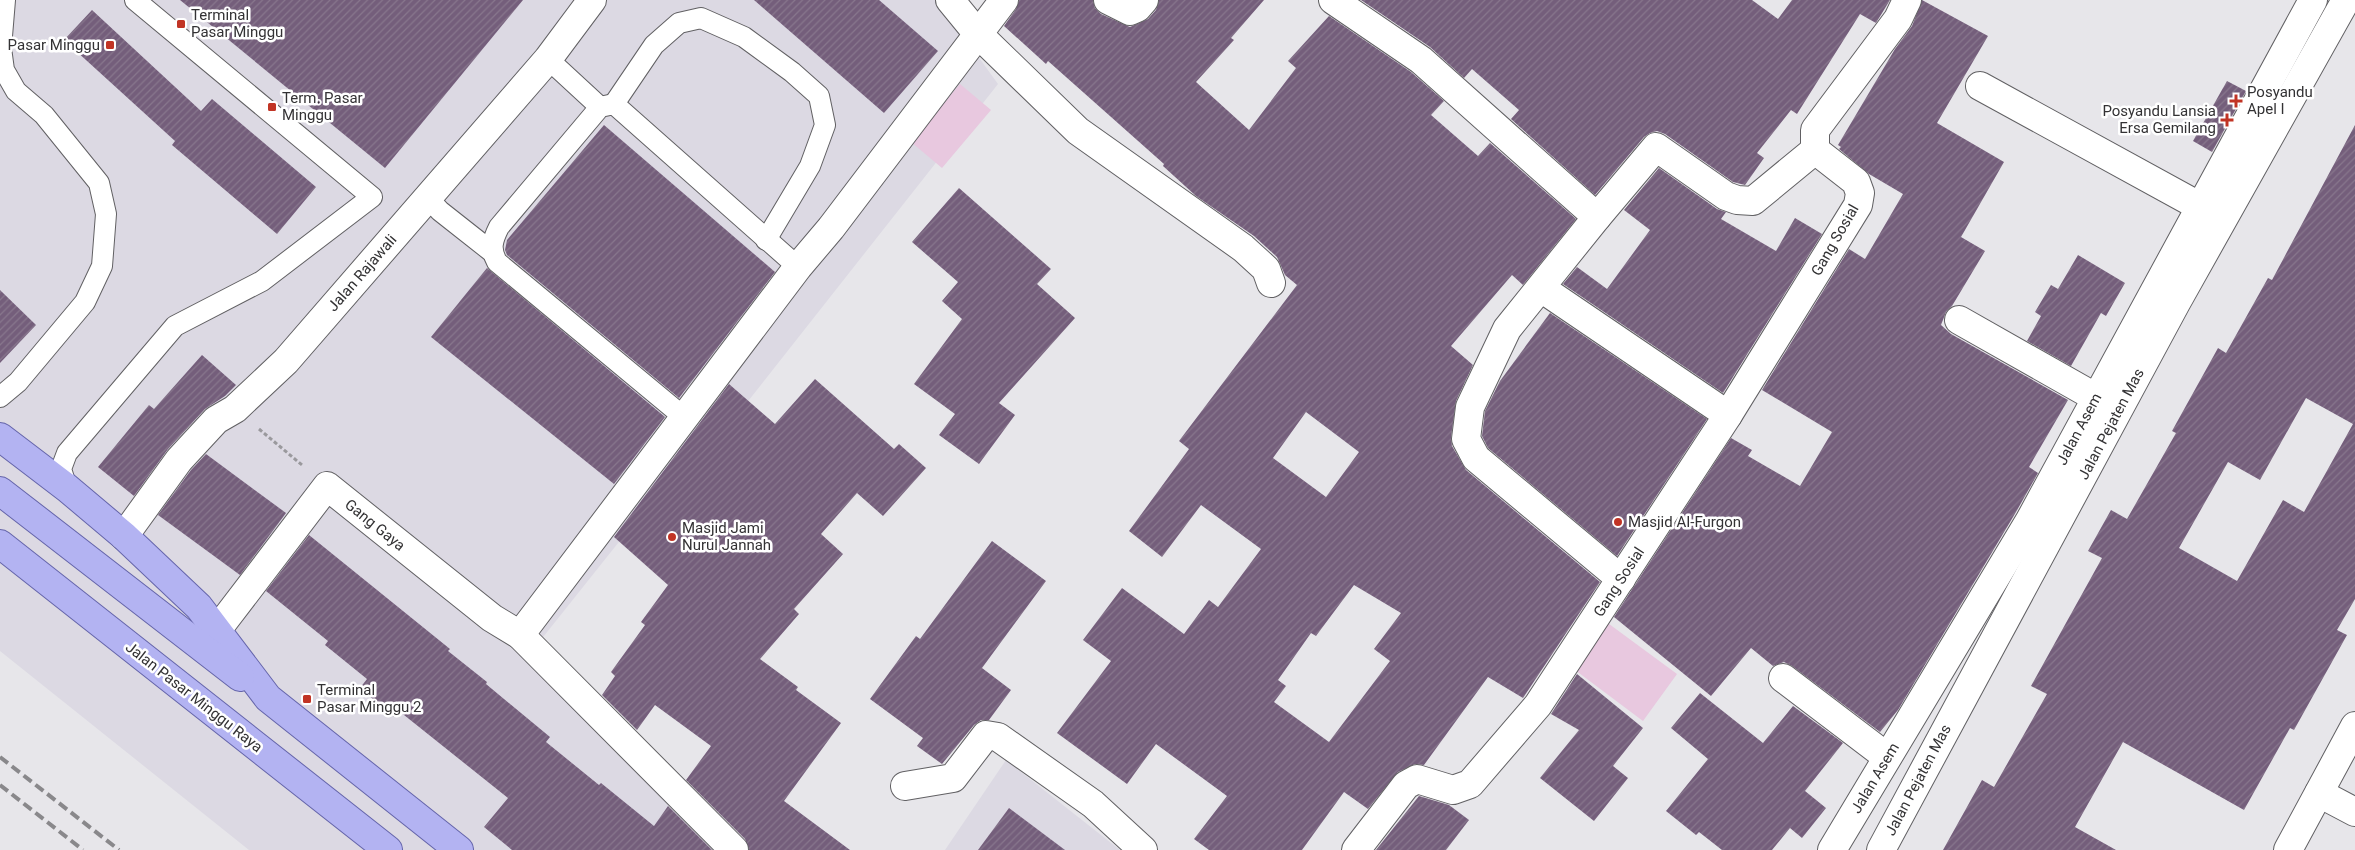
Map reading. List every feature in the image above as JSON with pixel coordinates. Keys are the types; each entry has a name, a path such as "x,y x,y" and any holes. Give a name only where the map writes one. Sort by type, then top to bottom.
{"main road":[{"path":"0,437 67,488 124,536 199,607 268,698"},
{"path":"0,491 268,698 459,850"},
{"name":"Jalan Pasar Minggu Raya","path":"0,544 388,850"}],"street":[{"name":"Jalan Rajawali","path":"124,536 179,460 286,361 548,59 592,0"},
{"path":"950,0 977,33 1078,130 1243,248 1266,268 1271,283"},
{"path":"520,635 1004,0"},
{"path":"1108,0 1130,11 1137,8 1144,0"},
{"path":"1333,0 1421,60 1597,218"},
{"path":"1621,579 1476,458 1466,439 1470,408 1507,329 1656,147 1726,196 1738,200 1753,201 1815,150 1815,130 1898,19 1907,0"},
{"name":"Jalan Asem","path":"1832,850 2030,520 2199,206 2313,0"},
{"name":"Jalan Pejaten Mas","path":"1881,850 2171,312 2346,0"},
{"path":"1980,86 2199,206"},
{"name":"Gang Sosial","path":"1356,850 1406,785 1417,779 1453,790 1470,784 1538,704 1728,416 1858,205 1860,193 1856,182 1815,150"},
{"path":"1541,288 1728,416"},
{"path":"1959,320 2096,397"},
{"path":"216,630 323,491"},
{"name":"Gang Gaya","path":"323,491 492,618 520,635 734,850"},
{"path":"1783,678 1888,757"},
{"path":"2288,850 2355,726"},
{"path":"905,786 954,778 986,735 998,737 1093,804 1143,850"},
{"path":"2319,793 2355,812"}],"lane":[{"path":"0,397 18,382 86,302 102,266 106,214 99,183 44,115 16,91 4,70 1,48 5,0"},
{"path":"67,488 61,469 67,453 175,326 262,281 372,197 135,0"},
{"path":"492,252 492,239 499,227 607,105 654,45 679,23 701,18 744,38 792,72 819,96 825,124 810,166 766,240"},
{"path":"548,59 607,105 798,268"},
{"path":"427,197 440,212 492,252 497,262 685,418"}],"path":[{"path":"226,415 323,491"}],"shaded area":[{"path":"0,0 940,0 951,19 998,84 749,400 630,528 528,656 755,850 249,850 0,651"},
{"path":"960,84 991,110 942,168 911,142"},
{"path":"1605,621 1677,674 1643,721 1571,667"},
{"path":"1006,760 1120,850 945,850"}],"building":[{"path":"180,0 523,0 385,168"},
{"path":"754,0 879,0 938,51 884,113"},
{"path":"1019,0 1093,0 1095,8 1101,14 1130,27 1148,19 1156,10 1159,0 1264,0 1231,38 1234,40 1196,82 1249,130 1296,68 1288,61 1329,16 1411,72 1444,101 1431,115 1478,156 1490,143 1576,219 1523,285 1512,275 1451,346 1473,365 1456,401 1451,438 1452,446 1466,470 1600,582 1523,698 1488,677 1424,765 1415,764 1398,772 1368,809 1344,792 1302,850 1209,850 1194,839 1227,796 1156,744 1127,784 1057,733 1111,661 1083,640 1122,588 1184,634 1209,600 1218,607 1261,549 1201,505 1162,557 1129,531 1189,449 1179,441 1297,285 1285,275 1277,257 1254,236 1196,196 1163,166 1164,164 1048,61 1046,64 1004,26 1016,9","holes":["1306,412 1359,452 1326,497 1273,458","1354,585 1401,613 1374,649 1390,661 1329,742 1274,702 1286,686 1278,680 1311,633 1316,636"]},
{"path":"1361,0 1752,0 1778,19 1792,0 1890,0 1876,23 1860,14 1797,114 1791,110 1757,153 1764,158 1745,185 1733,182 1665,134 1657,131 1644,137 1595,195 1511,119 1519,110 1472,69 1464,78 1430,47"},
{"path":"1922,0 1988,36 1937,123 2004,162 1961,237 1985,251 1952,306 1946,312 1941,325 1951,334 2068,400 2029,467 2038,473 2016,512 1898,710 1880,732 1792,666 1784,662 1773,666 1751,648 1711,696 1614,617 1731,438 1752,450 1748,456 1800,486 1832,432 1762,390 1849,249 1865,259 1903,194 1869,174 1839,149 1841,147 1838,145 1895,49 1912,26"},
{"path":"92,10 201,111 212,99 316,187 277,234 172,145 175,141 64,40"},
{"path":"2227,81 2246,91 2212,152 2193,141"},
{"path":"604,125 775,272 679,398 507,255 505,250 507,240"},
{"path":"2355,125 2355,599 2337,630 2347,635 2294,730 2290,728 2244,810 2123,742 2075,827 2116,850 1943,850 1982,780 1994,787 2047,694 2031,686 2102,558 2088,551 2111,510 2127,519 2176,433 2172,431 2218,348 2226,353 2268,278 2272,280","holes":["2306,398 2353,424 2304,512 2283,500 2237,581 2179,548 2228,462 2260,480"]},
{"path":"1659,168 1717,209 1726,212 1721,219 1776,251 1795,218 1822,234 1723,393 1563,284 1577,267 1607,289 1650,230 1624,210"},
{"path":"959,188 1051,269 1037,284 1075,318 999,403 1015,415 979,464 939,435 955,414 914,384 962,319 942,301 958,282 912,242"},
{"path":"2078,255 2125,283 2106,316 2101,313 2071,366 2027,341 2041,316 2035,312 2051,285 2058,289"},
{"path":"487,268 665,417 614,484 431,337"},
{"path":"0,290 36,325 0,363"},
{"path":"1550,313 1707,419 1617,556 1488,448 1482,436 1485,411 1500,381"},
{"path":"202,355 236,385 225,396 205,409 168,449 134,496 98,467 149,405 154,409"},
{"path":"815,379 894,449 899,444 926,468 883,516 857,493 821,534 843,554 794,609 799,614 760,659 798,687 796,690 841,723 784,801 850,850 749,850 745,839 686,780 711,746 655,705 637,730 602,695 615,676 611,672 645,625 641,622 668,585 614,537 729,384 775,424"},
{"path":"206,454 286,513 240,575 158,515 191,470"},
{"path":"309,535 450,649 448,651 550,737 546,742 599,785 601,783 654,826 668,806 712,850 512,850 484,827 508,798 399,711 394,717 360,688 367,679 325,645 328,641 266,591"},
{"path":"992,541 1046,581 982,668 1011,690 989,720 981,720 974,725 942,764 917,746 923,738 870,699 916,636 920,639"},
{"path":"1577,674 1643,728 1613,766 1628,778 1594,821 1540,778 1579,730 1551,714"},
{"path":"1700,693 1763,743 1793,706 1843,743 1805,791 1826,808 1802,838 1790,828 1772,850 1722,850 1699,832 1696,835 1666,811 1708,759 1671,728"},
{"path":"1419,796 1449,805 1469,820 1446,850 1376,850"},
{"path":"1009,808 1065,850 978,850"}],"railway":[{"path":"0,757 119,850"},
{"path":"0,785 83,850"}],"place":[{"name":"Terminal Pasar Minggu","path":"181,24"},
{"name":"Pasar Minggu","path":"110,45"},
{"name":"Posyandu Apel I","path":"2236,101"},
{"name":"Term. Pasar Minggu","path":"272,107"},
{"name":"Posyandu Lansia Ersa Gemilang","path":"2227,120"},
{"name":"Masjid AI-Furgon","path":"1618,522"},
{"name":"Masjid Jami Nurul Jannah","path":"672,537"},
{"name":"Terminal Pasar Minggu 2","path":"307,699"}]}
